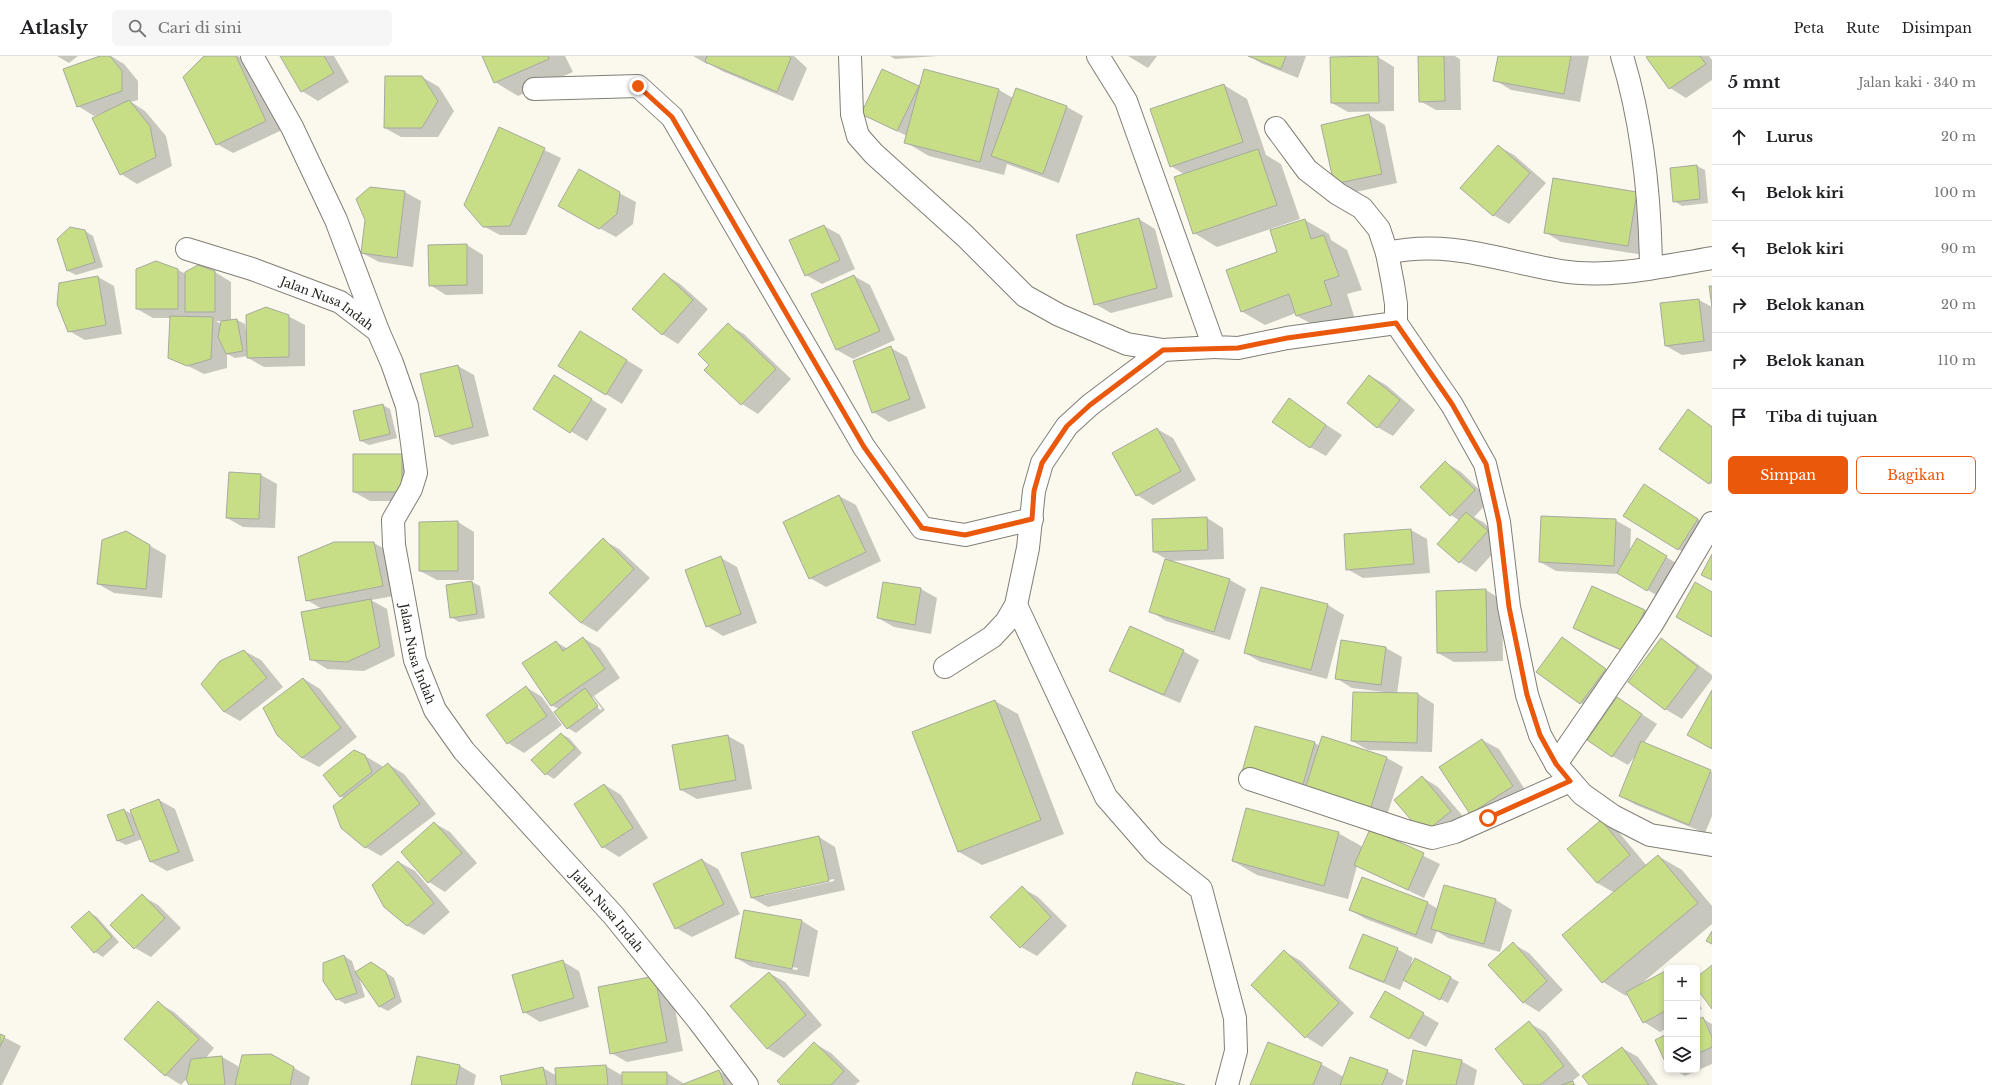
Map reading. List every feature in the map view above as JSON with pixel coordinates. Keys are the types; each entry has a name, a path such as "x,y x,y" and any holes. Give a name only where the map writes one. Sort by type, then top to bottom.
{"street":[{"path":"252,56 292,127 336,220 378,331"},
{"path":"850,56 852,114 858,136 874,154 965,236 1025,296 1059,315 1127,344 1163,350 1214,347 1238,348 1287,338 1396,323"},
{"path":"1098,56 1126,101 1214,347"},
{"path":"1622,56 1631,85 1644,150 1652,267"},
{"path":"534,89 638,86 672,117 864,447 922,528 965,535 1032,519"},
{"path":"1276,128 1307,170 1338,194 1362,208 1379,229 1387,253 1396,304 1396,323 1452,404 1486,464 1499,522 1509,607 1527,695 1540,735 1556,764 1582,794 1613,816 1650,835 1712,845"},
{"path":"1387,253 1407,248 1463,250 1562,271 1600,274 1712,258"},
{"name":"Jalan Nusa Indah","path":"187,249 252,269 340,302 378,331 392,363 407,406 416,473 411,489 392,520 394,545 415,660 434,710 464,751 614,916 698,1020 747,1085"},
{"path":"944,667 992,637 1006,622 1016,605 1032,519 1034,491 1042,463 1067,426 1090,405 1163,350"},
{"path":"1556,764 1652,624 1712,523"},
{"path":"1016,605 1106,797 1154,852 1201,889 1235,1018 1236,1051 1227,1085"},
{"path":"1250,779 1403,830 1432,838 1455,832 1570,781"}],"building":[{"path":"100,56 110,56 122,71 122,91 77,107 63,69"},
{"path":"204,56 236,56 266,121 216,145 183,77"},
{"path":"280,56 324,56 334,73 301,92"},
{"path":"482,56 548,56 549,59 494,83"},
{"path":"707,56 789,56 791,58 777,92 705,62"},
{"path":"1248,56 1286,56 1281,69"},
{"path":"1378,56 1379,103 1331,103 1330,57"},
{"path":"1418,56 1444,56 1445,101 1419,102"},
{"path":"1498,56 1571,56 1564,94 1493,81"},
{"path":"1700,56 1706,64 1669,89 1646,57"},
{"path":"882,69 919,86 897,131 861,114"},
{"path":"924,69 999,89 980,162 904,143"},
{"path":"385,76 422,76 438,101 422,128 384,128"},
{"path":"1224,84 1243,142 1170,167 1150,109"},
{"path":"1016,88 1067,106 1043,174 991,156"},
{"path":"129,100 150,126 156,157 120,175 92,118"},
{"path":"1369,114 1382,174 1334,184 1321,125"},
{"path":"499,127 545,148 510,226 483,227 464,205"},
{"path":"1498,145 1530,173 1493,216 1460,188"},
{"path":"1258,149 1277,205 1193,234 1174,177"},
{"path":"1697,165 1700,199 1673,202 1670,168"},
{"path":"579,169 620,192 617,214 599,229 558,206"},
{"path":"1553,178 1637,192 1628,246 1544,233"},
{"path":"370,187 405,191 397,258 361,253 365,220 356,199"},
{"path":"1139,218 1157,288 1094,305 1076,235"},
{"path":"1305,219 1311,239 1324,235 1339,276 1324,281 1332,305 1296,316 1289,294 1241,312 1226,270 1277,252 1270,230"},
{"path":"824,225 840,260 805,276 789,240"},
{"path":"70,227 85,230 95,262 67,271 57,239"},
{"path":"467,244 467,285 429,286 428,245"},
{"path":"156,261 178,269 178,309 136,309 136,269"},
{"path":"198,265 215,271 215,312 185,312 185,272"},
{"path":"664,273 693,300 662,335 632,309"},
{"path":"854,275 880,331 836,350 811,294"},
{"path":"98,276 106,325 68,332 57,304 59,283"},
{"path":"1709,286 1712,286 1712,307"},
{"path":"1699,299 1704,341 1665,346 1660,303"},
{"path":"266,307 289,315 289,357 247,358 246,315"},
{"path":"170,316 213,317 211,359 187,366 168,358"},
{"path":"237,319 243,351 226,354 218,337 221,321"},
{"path":"728,323 776,369 741,405 704,370 709,365 698,354"},
{"path":"580,331 627,360 606,395 558,366"},
{"path":"891,346 910,399 872,413 853,361"},
{"path":"458,365 473,427 435,437 420,374"},
{"path":"554,375 592,399 570,433 533,409"},
{"path":"1369,375 1400,400 1377,428 1347,403"},
{"path":"1289,398 1326,425 1310,448 1272,422"},
{"path":"383,404 390,434 360,441 353,411"},
{"path":"1688,409 1712,427 1712,479 1709,484 1659,449"},
{"path":"1157,428 1181,471 1136,496 1112,453"},
{"path":"353,454 402,454 402,492 353,492"},
{"path":"1445,461 1475,490 1450,516 1420,487"},
{"path":"229,472 261,474 259,519 226,518"},
{"path":"1644,484 1698,519 1678,550 1623,516"},
{"path":"839,495 866,552 809,579 783,522"},
{"path":"1466,512 1488,531 1459,563 1437,544"},
{"path":"1541,516 1616,519 1614,566 1539,562"},
{"path":"1207,517 1208,550 1153,552 1152,519"},
{"path":"458,521 458,571 419,571 419,522"},
{"path":"1411,529 1414,564 1346,570 1344,534"},
{"path":"126,531 150,545 146,589 97,584 102,540"},
{"path":"603,538 634,569 581,623 549,593"},
{"path":"1637,538 1667,556 1647,591 1617,573"},
{"path":"334,542 374,542 383,586 306,601 298,557"},
{"path":"1712,554 1712,580 1701,575"},
{"path":"721,556 741,614 706,627 685,570"},
{"path":"1165,559 1230,579 1214,632 1149,612"},
{"path":"472,581 477,614 450,618 446,585"},
{"path":"883,582 921,588 915,625 877,618"},
{"path":"1695,582 1712,592 1712,637 1676,617"},
{"path":"1592,586 1645,610 1626,652 1573,628"},
{"path":"1261,587 1328,604 1311,670 1244,653"},
{"path":"1486,589 1487,652 1437,653 1436,591"},
{"path":"371,599 380,647 347,662 310,660 301,612"},
{"path":"1130,626 1184,650 1164,695 1109,671"},
{"path":"583,637 605,669 551,706 522,663 556,641 563,651"},
{"path":"1562,637 1606,669 1580,704 1536,672"},
{"path":"1661,638 1698,667 1665,710 1628,682"},
{"path":"1341,640 1386,647 1381,685 1335,679"},
{"path":"244,650 267,678 224,712 201,684 220,661"},
{"path":"303,678 341,728 302,758 277,735 263,708"},
{"path":"526,686 547,716 507,744 486,715"},
{"path":"585,688 598,706 567,729 554,712"},
{"path":"1712,690 1712,749 1687,735"},
{"path":"1353,692 1418,693 1417,743 1351,741"},
{"path":"1617,697 1642,714 1612,757 1587,740"},
{"path":"995,700 1041,820 958,852 912,732"},
{"path":"1255,726 1315,742 1302,788 1242,772"},
{"path":"561,733 575,748 545,775 531,760"},
{"path":"728,735 736,780 680,790 672,745"},
{"path":"1322,736 1387,757 1369,813 1304,792"},
{"path":"1482,739 1513,786 1470,814 1439,767"},
{"path":"1641,741 1711,770 1689,825 1619,796"},
{"path":"354,750 365,755 372,772 340,797 323,775"},
{"path":"388,763 420,804 365,848 341,828 333,806"},
{"path":"1422,776 1451,811 1423,834 1394,800"},
{"path":"604,784 633,828 602,848 574,804"},
{"path":"159,799 179,852 150,862 130,810"},
{"path":"1246,808 1339,832 1324,886 1232,861"},
{"path":"124,809 134,835 117,841 107,815"},
{"path":"1601,820 1630,855 1597,883 1567,849"},
{"path":"434,822 462,853 428,883 401,852"},
{"path":"1370,829 1424,853 1408,890 1354,865"},
{"path":"819,836 829,881 751,898 741,853"},
{"path":"1658,855 1698,903 1602,983 1562,935"},
{"path":"702,859 724,904 675,929 653,884"},
{"path":"398,861 434,903 407,926 384,907 372,885"},
{"path":"1362,877 1428,902 1416,935 1349,910"},
{"path":"1444,885 1496,899 1484,944 1431,929"},
{"path":"1022,886 1051,917 1020,948 990,917"},
{"path":"142,894 165,918 134,949 110,925"},
{"path":"744,910 802,920 792,969 735,958"},
{"path":"89,911 112,937 94,953 71,927"},
{"path":"1712,931 1712,944 1706,941"},
{"path":"1363,934 1398,948 1384,982 1349,968"},
{"path":"1513,942 1547,981 1523,1003 1488,965"},
{"path":"1284,950 1339,1003 1305,1038 1251,985"},
{"path":"344,955 357,993 336,1000 323,981 323,963"},
{"path":"1415,958 1451,977 1440,1000 1403,980"},
{"path":"563,960 574,998 523,1013 512,975"},
{"path":"371,962 386,972 395,997 379,1007 355,972"},
{"path":"1712,965 1712,1009 1700,993 1700,975"},
{"path":"769,972 806,1015 767,1049 730,1006"},
{"path":"1664,972 1664,1012 1643,1023 1626,992"},
{"path":"655,976 667,1042 610,1054 598,987"},
{"path":"1385,991 1424,1013 1409,1039 1370,1017"},
{"path":"158,1001 199,1039 165,1076 124,1039"},
{"path":"1703,1017 1712,1037 1712,1047 1700,1053 1700,1037 1700,1018"},
{"path":"1529,1021 1564,1066 1540,1085 1524,1085 1495,1049"},
{"path":"0,1034 5,1036 0,1047"},
{"path":"1664,1036 1664,1060 1655,1040"},
{"path":"814,1042 844,1071 831,1085 781,1085 777,1081"},
{"path":"1268,1042 1322,1063 1313,1085 1250,1085"},
{"path":"1622,1047 1649,1085 1589,1085 1582,1076"},
{"path":"1413,1050 1462,1060 1456,1085 1406,1085"},
{"path":"271,1054 294,1067 290,1085 235,1085 242,1055"},
{"path":"222,1056 225,1085 189,1085 186,1080 191,1059"},
{"path":"417,1056 460,1065 456,1085 411,1085"},
{"path":"1350,1057 1388,1070 1382,1085 1340,1085"},
{"path":"606,1065 608,1085 556,1085 555,1068"},
{"path":"543,1067 547,1085 502,1085 500,1076"},
{"path":"719,1070 725,1085 681,1085"},
{"path":"622,1072 667,1072 667,1085 622,1085"},
{"path":"1136,1072 1185,1085 1132,1085"},
{"path":"1573,1081 1574,1085 1561,1085"}],"route":[{"path":"638,86 672,117 864,447 922,528 965,535 1032,519 1034,491 1042,463 1067,426 1090,405 1163,350 1214,347 1238,348 1287,338 1396,323 1452,404 1486,464 1499,522 1509,607 1527,695 1540,735 1556,764 1570,781 1488,818"}]}
